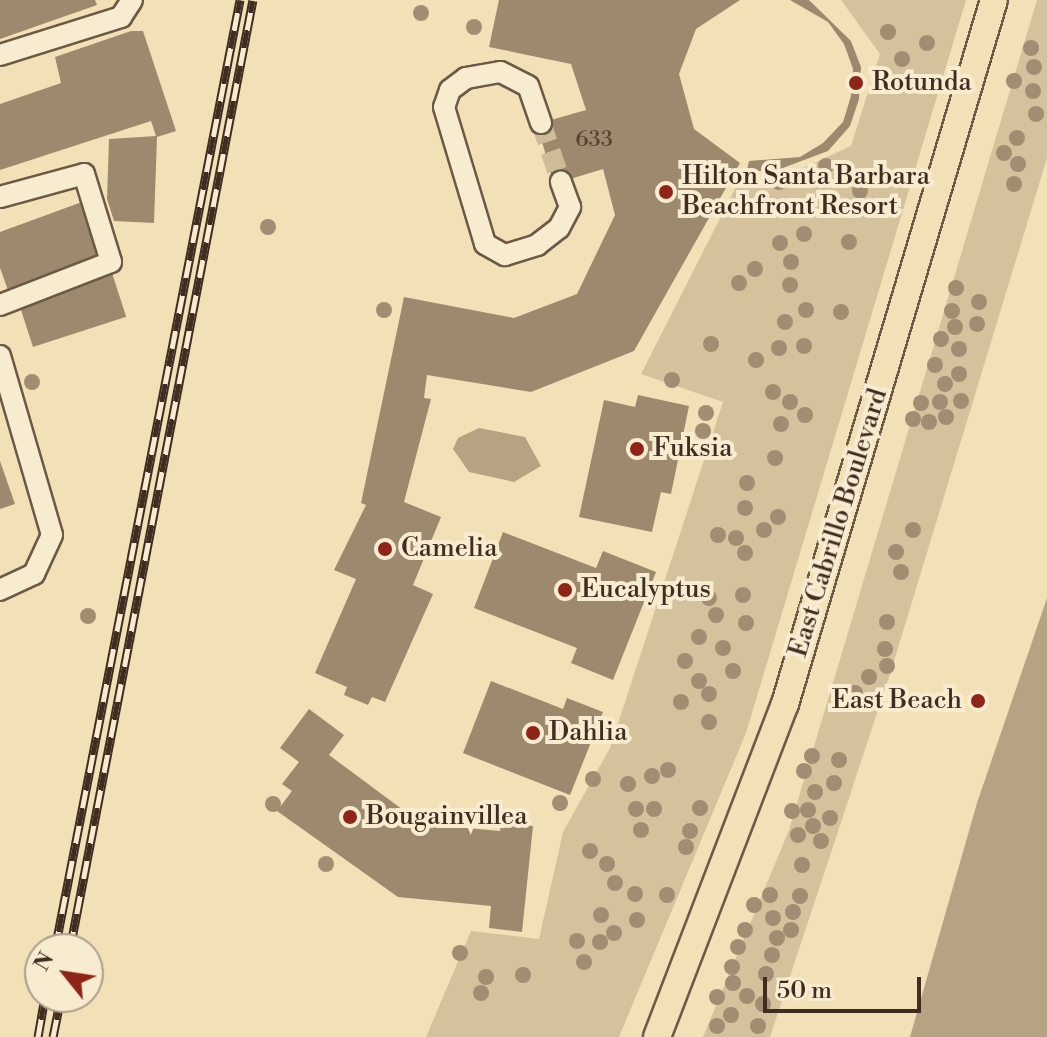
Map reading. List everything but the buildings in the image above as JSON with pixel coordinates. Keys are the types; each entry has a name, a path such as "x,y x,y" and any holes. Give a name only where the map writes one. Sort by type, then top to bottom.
{"main road":[{"name":"East Cabrillo Boulevard","path":"657,1037 785,704 994,0"}],"street":[{"path":"0,55 121,17 132,0"},
{"path":"541,123 528,86 500,72 466,78 450,90 447,120 485,244 505,255 537,245 559,228 570,207 561,182"},
{"path":"0,197 84,174 111,262 0,305"},
{"path":"0,356 51,524 48,556 34,574 0,590"}],"shaded area":[{"path":"841,0 966,0 746,733 619,1037 426,1037 471,931 539,939 563,832 610,748 723,402 641,374 740,179 775,181 851,146 880,54"},
{"path":"1037,0 1047,0 1047,158 891,671 770,1037 703,1037 789,830"},
{"path":"479,428 525,437 541,466 514,482 469,472 453,449 458,438"},
{"path":"1047,598 1047,1037 910,1037 977,803"}],"tunnel":[{"path":"541,123 561,182"}],"railway":[{"path":"58,933 240,0"},
{"path":"73,933 253,0"},
{"path":"38,1037 42,1013"},
{"path":"53,1037 58,1013"}],"place":[{"name":"Rotunda","path":"856,83"},
{"name":"Hilton Santa Barbara Beachfront Resort","path":"666,192"},
{"name":"Fuksia","path":"637,449"},
{"name":"Camelia","path":"385,549"},
{"name":"Eucalyptus","path":"565,590"},
{"name":"East Beach","path":"978,701"},
{"name":"Dahlia","path":"533,733"},
{"name":"Bougainvillea","path":"350,817"}]}
